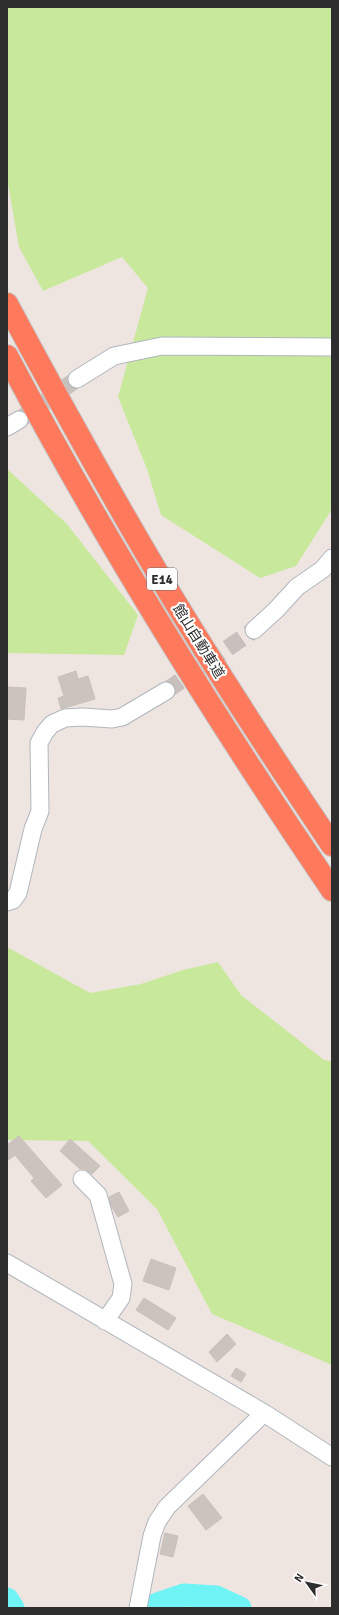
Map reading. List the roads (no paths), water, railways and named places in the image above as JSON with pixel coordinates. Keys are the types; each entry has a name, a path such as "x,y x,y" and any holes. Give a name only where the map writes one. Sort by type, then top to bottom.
{"highway":[{"name":"館山自動車道","path":"7,304 60,402 169,592 241,709 332,846"},
{"name":"館山自動車道","path":"7,356 116,550 214,711 332,890"}],"street":[{"path":"76,379 114,356 162,346 332,347"},
{"path":"254,630 276,610 297,586 323,569 332,558"},
{"path":"7,902 13,900 20,889 31,836 40,811 39,743 45,732 52,724 65,718 83,717 112,719 122,717 166,691"},
{"path":"82,1179 98,1195 122,1284 120,1298 105,1321"},
{"path":"7,1264 264,1413 332,1457"},
{"path":"138,1605 152,1536 157,1522 167,1507 264,1413"}],"waterway":[{"path":"146,1608 184,1595 216,1597 240,1608"},
{"path":"7,1599 13,1608"}],"tunnel":[{"path":"19,420 77,379"},
{"path":"166,691 254,630"}]}
